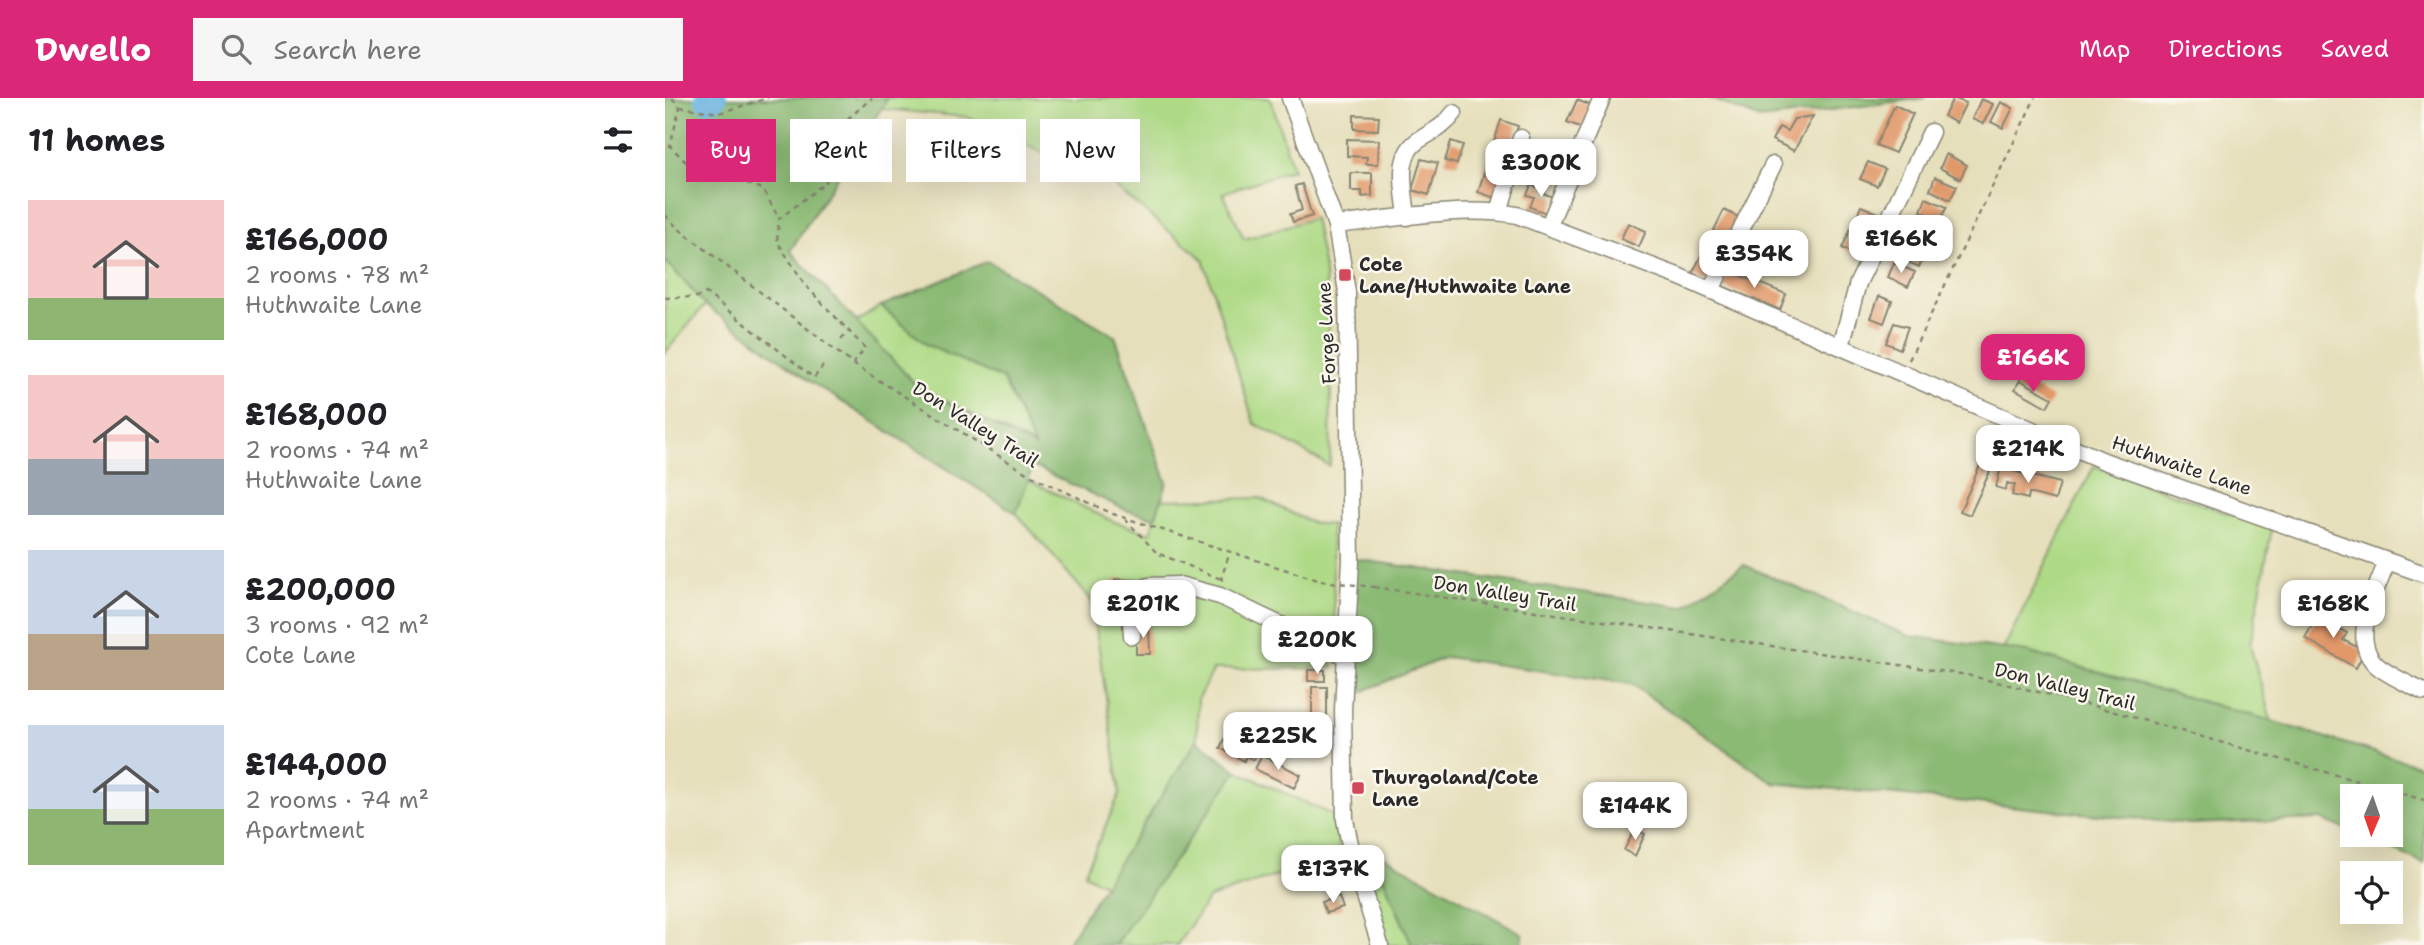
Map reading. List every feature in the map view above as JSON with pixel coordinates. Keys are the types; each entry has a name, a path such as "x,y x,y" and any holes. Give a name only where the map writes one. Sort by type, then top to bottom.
{"street":[{"name":"Forge Lane","path":"1290,98 1336,225 1347,292 1350,575 1343,710 1345,820 1352,855 1380,945"},
{"path":"1549,225 1602,98"},
{"path":"1407,217 1404,157 1413,144 1443,126 1456,111"},
{"path":"1841,346 1858,283 1931,132"},
{"path":"1499,212 1521,138"},
{"path":"1711,290 1773,165"},
{"name":"Huthwaite Lane","path":"1336,225 1407,217 1499,212 1549,225 1711,290 2104,461 2424,573"},
{"path":"2387,561 2365,622 2364,634 2369,657 2381,669 2424,692"},
{"path":"1132,636 1130,604 1148,586 1179,585 1220,596 1345,656"}],"path":[{"path":"672,98 680,107 719,113 768,98"},
{"path":"779,219 826,182 837,128 872,98"},
{"path":"1902,373 2035,98"},
{"path":"680,107 670,146 686,162 763,189 779,219 777,241 806,286 865,348 853,364"},
{"name":"Don Valley Trail","path":"665,215 679,229 853,364 1028,474 1124,518 1321,581 1966,675 2075,701 2424,800"},
{"path":"665,298 706,293 814,378 823,366"},
{"path":"841,340 848,330"},
{"path":"1124,518 1157,553 1233,585"},
{"path":"1221,579 1230,552"}],"green space":[{"path":"665,98 888,98 875,119 790,119 790,182 834,182 790,251 918,387 1035,447 1003,379 927,345 881,306 988,261 1115,336 1167,483 1155,518 1126,510 1033,466 1016,513 811,382 705,305 665,260"},
{"path":"888,98 1270,98 1293,169 1223,193 1244,239 1314,218 1325,274 1331,368 1330,466 1254,423 1203,259 1107,182 1140,182 1140,119 1040,119 1040,151 1026,144 1026,119 971,119 882,109"},
{"path":"1710,98 1925,98 1760,119"},
{"path":"665,260 705,305 665,353"},
{"path":"881,306 927,345 1003,379 1037,447 918,387 856,322"},
{"path":"2094,466 2272,529 2250,645 2271,721 2027,652 2003,650"},
{"path":"1028,480 1112,521 1150,533 1161,500 1260,498 1312,523 1331,525 1335,627 1332,668 1214,669 1198,698 1197,740 1106,885 1084,874 1120,793 1092,601 1016,513"},
{"path":"1354,559 1683,607 1744,565 1909,636 2027,652 2424,767 2424,863 2386,847 2403,847 2403,784 2340,784 2340,827 2321,819 2191,824 1774,783 1631,684 1446,657 1351,696"},
{"path":"1197,740 1237,771 1115,945 1066,945"},
{"path":"1237,771 1332,815 1341,854 1209,898 1177,945 1115,945"},
{"path":"1358,849 1371,849 1412,945 1386,945"},
{"path":"1371,849 1523,934 1522,945 1412,945"}],"building":[{"path":"1953,98 1966,103 1956,123 1944,116"},
{"path":"1981,99 1993,104 1983,124 1972,119"},
{"path":"1577,100 1592,106 1582,128 1567,122"},
{"path":"2001,102 2013,108 2003,128 1991,122"},
{"path":"1895,105 1913,114 1895,153 1876,145"},
{"path":"1354,115 1379,116 1378,130 1354,129"},
{"path":"1813,116 1794,151 1772,140 1779,127 1787,131 1794,119"},
{"path":"1501,120 1518,126 1495,198 1478,192"},
{"path":"1347,139 1379,140 1378,164 1366,164 1367,157 1347,156"},
{"path":"1451,141 1463,145 1457,164 1445,161"},
{"path":"1946,154 1967,165 1960,179 1940,168"},
{"path":"1421,159 1438,163 1429,195 1412,190"},
{"path":"1868,162 1885,169 1877,186 1860,179"},
{"path":"1351,173 1372,173 1372,196 1362,197 1362,191 1351,191"},
{"path":"1935,177 1957,186 1950,200 1930,190"},
{"path":"1302,184 1312,216 1293,222 1290,214 1302,210 1295,186"},
{"path":"1531,185 1545,188 1543,193 1555,198 1549,214 1530,207 1534,197 1527,195"},
{"path":"1926,198 1947,207 1940,220 1921,211"},
{"path":"1861,206 1878,213 1857,255 1842,248"},
{"path":"1724,210 1740,218 1708,283 1691,276"},
{"path":"1916,219 1936,230 1930,242 1910,231"},
{"path":"1628,223 1646,231 1639,247 1621,239"},
{"path":"1905,239 1927,249 1919,267 1897,257"},
{"path":"1894,263 1915,272 1908,287 1888,277"},
{"path":"1729,271 1786,294 1780,310 1722,286"},
{"path":"1879,296 1892,301 1884,323 1871,318"},
{"path":"1894,323 1908,327 1900,349 1886,343"},
{"path":"2020,380 2052,398 2047,407 2015,389"},
{"path":"1981,463 1992,467 1970,515 1960,511"},
{"path":"2001,468 2060,483 2055,500 2029,493 2028,499 2012,495 2015,485 2007,483 2006,490 1996,487"},
{"path":"1115,579 1138,580 1137,591 1115,590"},
{"path":"2321,610 2331,615 2327,622 2347,633 2343,640 2361,649 2363,654 2356,668 2305,638"},
{"path":"1136,625 1149,625 1150,654 1136,654"},
{"path":"1308,670 1325,670 1325,681 1308,681"},
{"path":"1312,687 1327,687 1327,723 1312,723"},
{"path":"1329,726 1330,748 1307,748 1307,727"},
{"path":"1233,734 1261,745 1254,760 1246,756 1244,761 1220,748 1224,739 1231,742"},
{"path":"1262,755 1301,775 1294,788 1255,769"},
{"path":"1635,829 1645,834 1635,856 1624,850"},
{"path":"1339,897 1343,908 1326,913 1322,902"}],"waterway":[{"path":"706,98 715,98"}],"place":[{"name":"Cote Lane/Huthwaite Lane","path":"1345,275"},
{"name":"Thurgoland/Cote Lane","path":"1358,788"}]}
